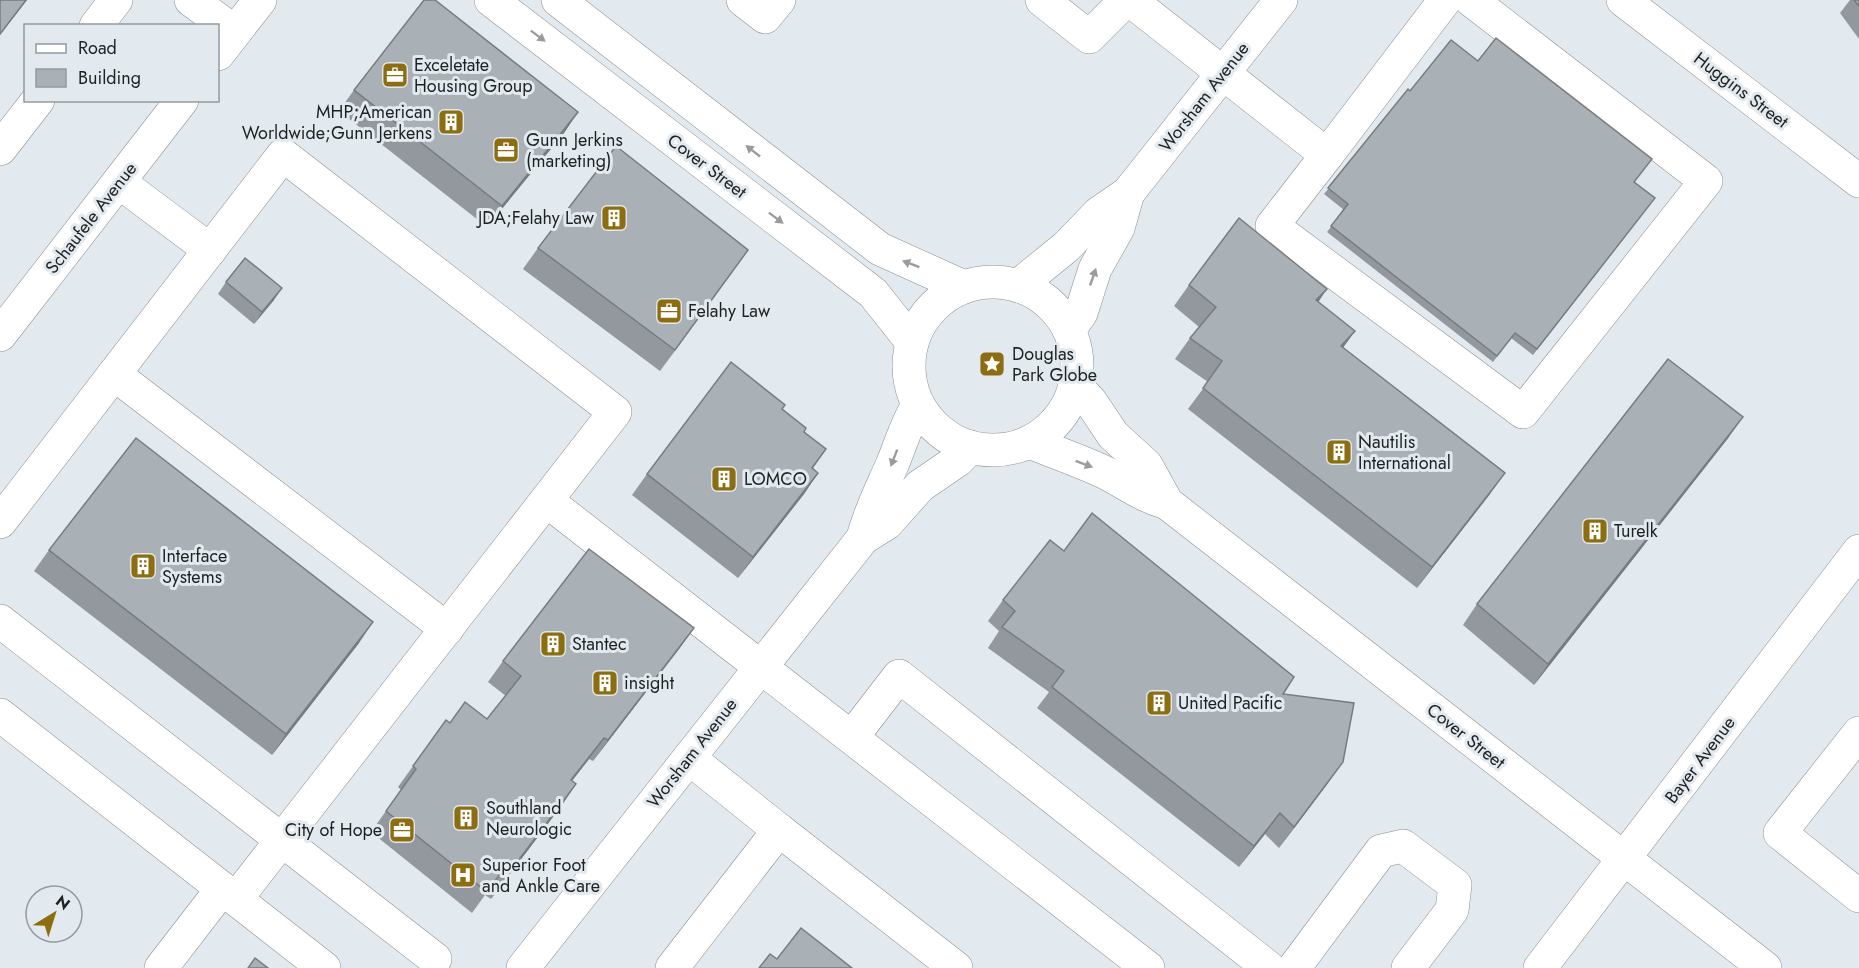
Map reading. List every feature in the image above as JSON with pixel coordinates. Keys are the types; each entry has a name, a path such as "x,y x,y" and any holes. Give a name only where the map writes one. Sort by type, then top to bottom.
{"street":[{"path":"98,24 116,0"},
{"path":"191,0 211,24"},
{"path":"226,43 260,0"},
{"name":"Cover Street","path":"491,0 873,293 912,342"},
{"path":"558,0 880,249 964,287"},
{"path":"743,0 765,17 778,0"},
{"path":"1042,0 1089,37 1128,0 1327,155"},
{"name":"Worsham Avenue","path":"1018,286 1066,246 1099,213 1128,193 1281,0"},
{"path":"1445,0 1272,226 1523,412 1706,182 1471,0"},
{"name":"Huggins Street","path":"1623,0 1859,181"},
{"path":"0,149 36,102"},
{"name":"Schaufele Avenue","path":"5,318 119,182 180,102"},
{"path":"0,522 283,155 615,412 282,840 161,968"},
{"path":"119,182 210,250"},
{"name":"Worsham Avenue","path":"1069,330 1081,313 1095,269 1118,228 1128,193"},
{"path":"1000,282 1018,286 1039,296 1056,311 1069,330 1075,348 1076,385 1067,408 1050,428 1030,442 1010,449 990,451 970,447 949,438 932,423 918,405 911,385 909,363 912,342 924,319 941,300 964,287 1000,282"},
{"path":"114,374 447,629"},
{"name":"Cover Street","path":"1076,385 1091,402 1113,435 1146,465 1167,503"},
{"name":"Worsham Avenue","path":"863,538 871,509 909,420 918,405"},
{"name":"Cover Street","path":"1030,442 1099,470 1143,496 1167,503 1766,968"},
{"name":"Worsham Avenue","path":"523,968 863,538 887,524 920,486 958,460 970,447"},
{"path":"547,501 1148,968"},
{"name":"Bayer Avenue","path":"1540,968 1859,551"},
{"path":"0,621 435,960"},
{"path":"852,737 899,676 1269,968"},
{"path":"0,715 324,968"},
{"path":"1859,733 1780,833 1859,896"},
{"path":"688,758 956,968"},
{"path":"672,968 779,830"},
{"path":"1294,968 1381,851 1403,846 1455,885 1452,910 1408,968"}],"building":[{"path":"0,0 26,0 0,34"},
{"name":"MHP;American Worldwide;Gunn Jerkens","path":"424,0 435,0 578,112 502,206 354,90"},
{"path":"1496,38 1652,159 1634,182 1655,198 1537,349 1515,333 1497,356 1331,226 1348,204 1328,188 1451,40 1478,61"},
{"name":"JDA;Felahy Law","path":"616,146 748,250 675,350 538,248"},
{"name":"Nautilis International","path":"1239,218 1327,289 1316,300 1355,331 1341,346 1505,473 1432,567 1203,388 1222,361 1190,338 1216,307 1189,285"},
{"path":"245,258 282,288 262,312 226,282"},
{"name":"Turelk","path":"1668,359 1743,417 1548,664 1477,604"},
{"name":"LOMCO","path":"731,362 785,405 782,409 806,428 804,432 826,449 812,468 818,473 753,557 647,474"},
{"path":"136,438 373,622 286,734 49,550"},
{"name":"United Pacific","path":"1092,513 1294,677 1283,694 1354,703 1343,762 1294,827 1280,813 1254,846 1052,687 1064,671 1002,627 1015,611 1003,600 1050,540 1064,551"},
{"path":"589,549 694,628 608,740 604,738 571,780 576,784 505,878 500,874 487,892 386,811 416,769 413,766 446,720 450,723 465,702 487,719 521,676 503,661"},
{"path":"801,928 852,968 759,968 770,954 777,959"},
{"path":"255,958 268,968 248,968"}],"place":[{"name":"Exceletate Housing Group","path":"395,75"},
{"name":"MHP;American Worldwide;Gunn Jerkens","path":"451,122"},
{"name":"Gunn Jerkins (marketing)","path":"506,150"},
{"name":"JDA;Felahy Law","path":"614,218"},
{"name":"Felahy Law","path":"669,311"},
{"name":"Douglas Park Globe","path":"992,364"},
{"name":"Nautilis International","path":"1339,452"},
{"name":"LOMCO","path":"724,479"},
{"name":"Turelk","path":"1595,531"},
{"name":"Interface Systems","path":"143,566"},
{"name":"Stantec","path":"553,644"},
{"name":"insight","path":"605,683"},
{"name":"United Pacific","path":"1159,703"},
{"name":"Southland Neurologic","path":"466,818"},
{"name":"City of Hope","path":"402,830"},
{"name":"Superior Foot and Ankle Care","path":"463,875"}]}
